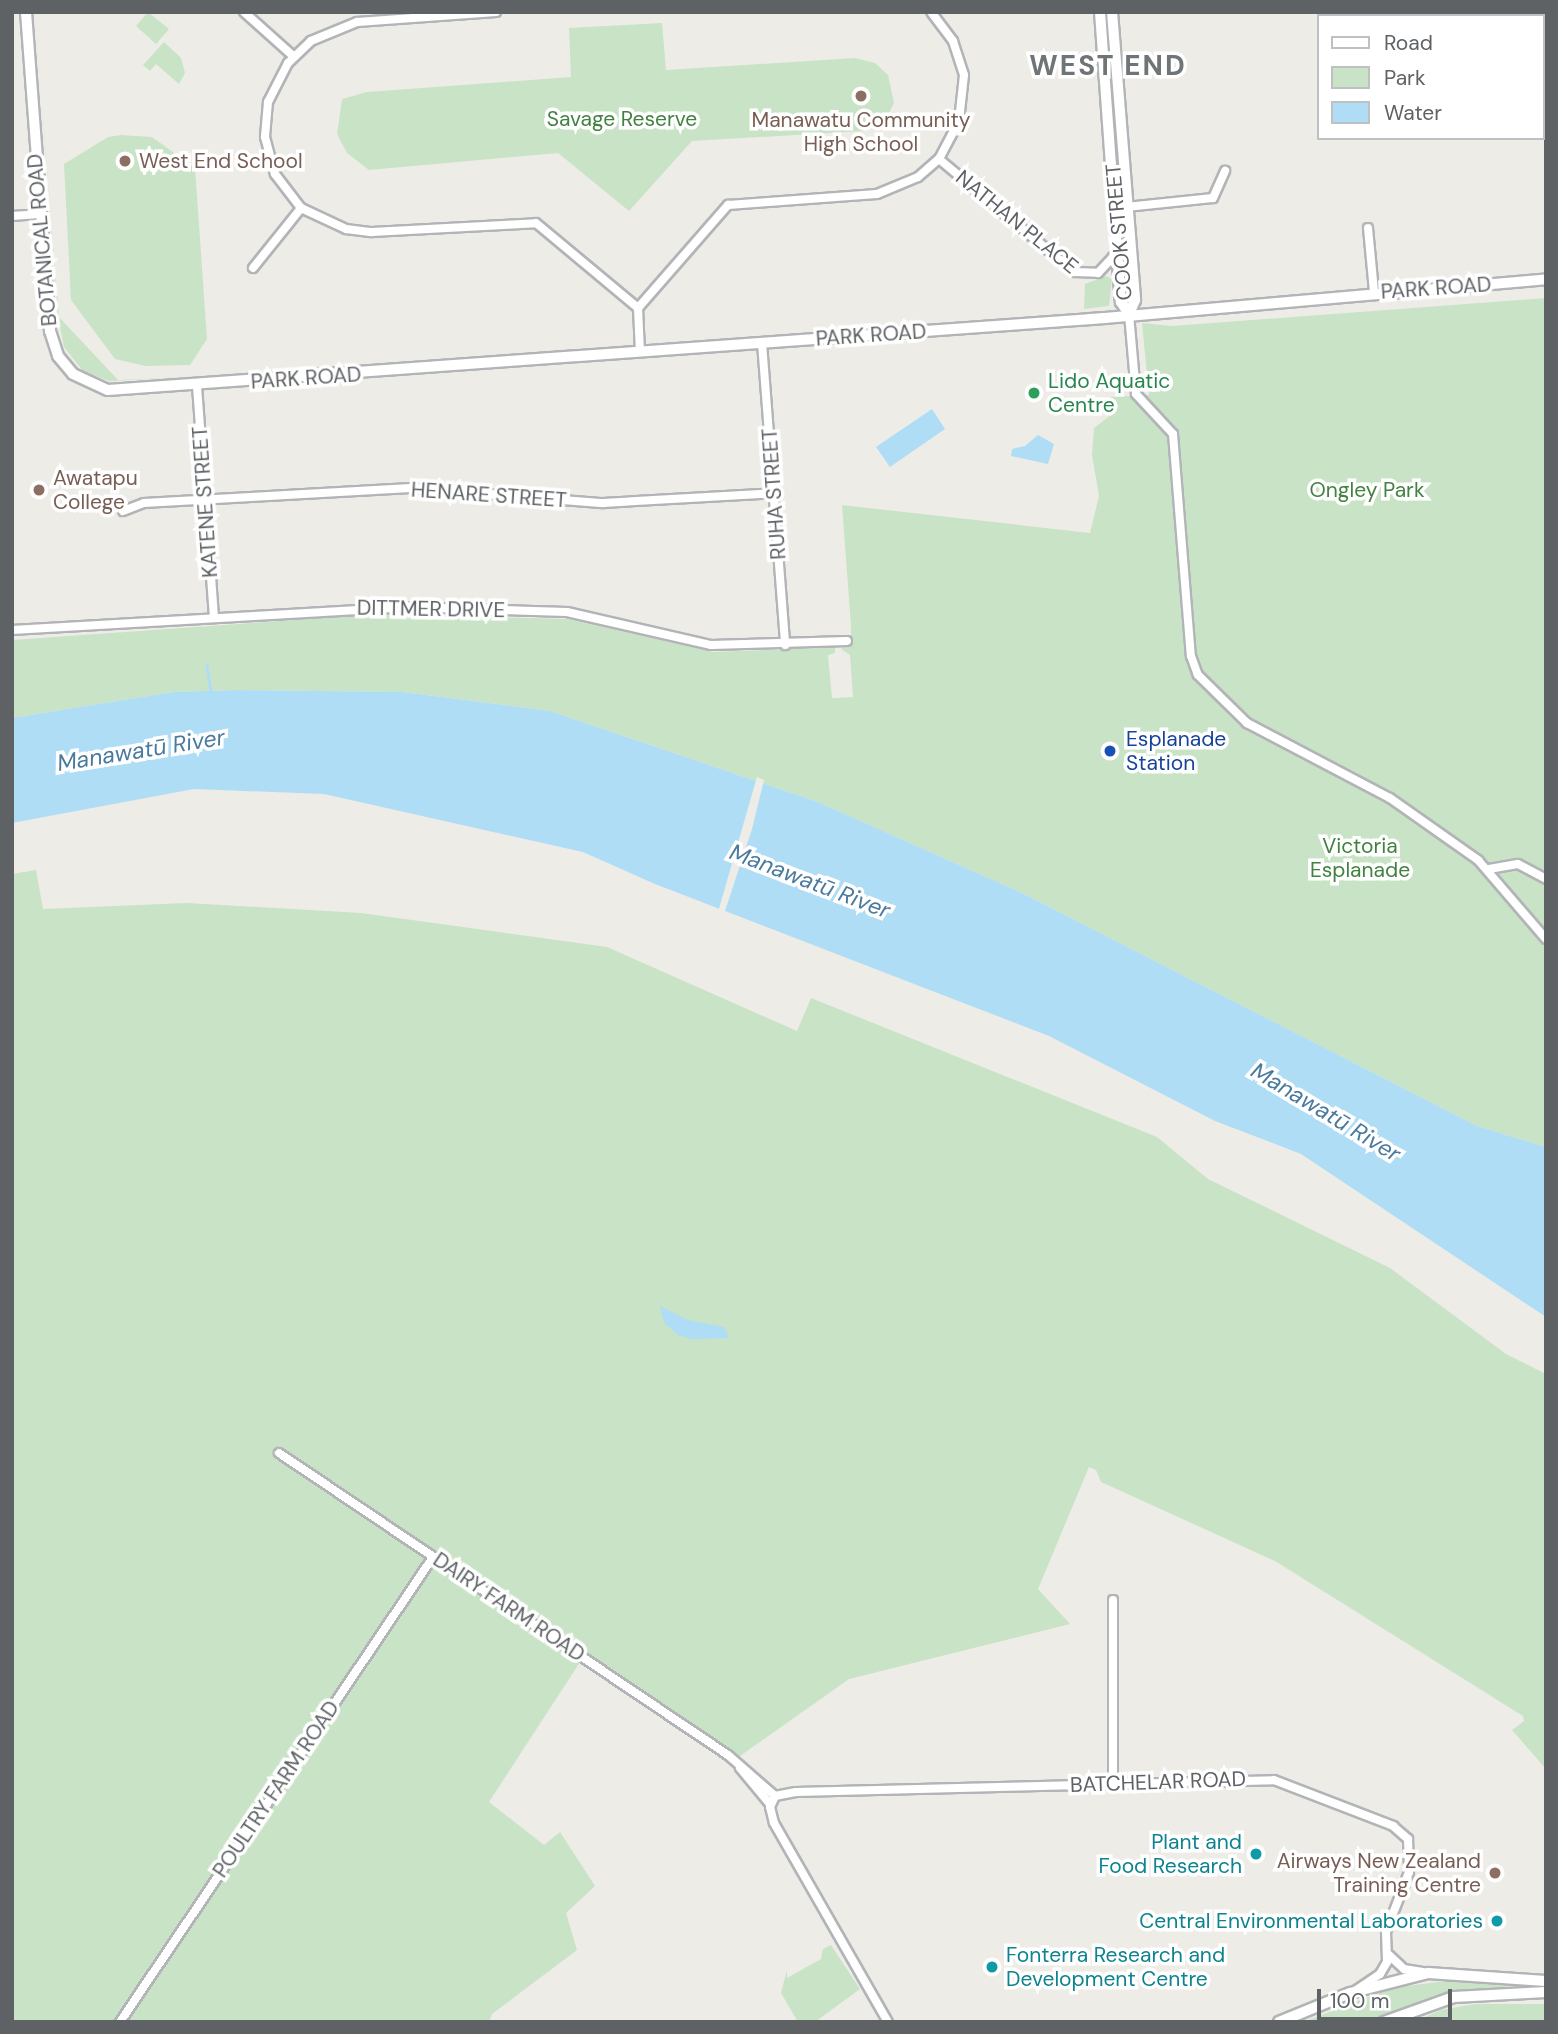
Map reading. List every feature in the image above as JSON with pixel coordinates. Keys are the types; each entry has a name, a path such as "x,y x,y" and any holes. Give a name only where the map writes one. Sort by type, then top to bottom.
{"main road":[{"name":"BOTANICAL ROAD","path":"26,12 39,214 50,331 64,365 83,382 108,390 197,386"},
{"name":"PARK ROAD","path":"197,386 1546,279"},
{"path":"1279,2022 1350,1993 1428,1973 1546,1981"},
{"path":"1384,2022 1454,1997 1546,1992"}],"street":[{"path":"244,12 293,56"},
{"path":"496,12 345,24 321,34 293,56 272,92 264,125 275,174 301,208 333,225 359,232 533,222 638,308"},
{"path":"640,352 638,308 728,205 877,194 918,177 939,159 959,121 965,83 953,41 930,12"},
{"name":"COOK STREET","path":"1100,12 1110,71 1132,253 1135,300 1129,314"},
{"name":"COOK STREET","path":"1112,12 1110,71 1121,302 1129,314"},
{"name":"NATHAN PLACE","path":"939,159 1074,272 1098,273 1119,255 1132,253"},
{"path":"1126,206 1213,198 1225,171"},
{"path":"253,268 301,208"},
{"path":"12,216 39,214"},
{"path":"1368,228 1374,292"},
{"path":"1129,314 1136,394 1172,434 1191,656 1198,674 1247,723 1390,799 1489,869 1546,939"},
{"name":"RUHA STREET","path":"762,343 785,645"},
{"name":"KATENE STREET","path":"197,386 214,617"},
{"name":"HENARE STREET","path":"123,511 144,503 411,488 603,503 774,493"},
{"name":"DITTMER DRIVE","path":"12,630 365,607 567,612 711,645 785,645 847,641"},
{"path":"1489,869 1518,864 1546,879"},
{"name":"DAIRY FARM ROAD","path":"279,1453 737,1763 773,1800 774,1823 888,2022"},
{"name":"POULTRY FARM ROAD","path":"120,2022 433,1556"},
{"path":"1113,1600 1113,1783"},
{"name":"BATCHELAR ROAD","path":"773,1800 796,1791 1274,1780 1400,1830 1408,1839 1410,1861 1404,1892 1386,1932 1389,1955"},
{"path":"1350,1993 1380,1974 1389,1955 1404,1969 1428,1973"}],"green space":[{"path":"148,12 169,29 156,44 136,26"},
{"name":"Savage Reserve","path":"662,23 666,70 855,58 875,63 888,75 894,103 888,115 863,131 692,141 629,211 558,153 369,170 347,153 337,134 342,99 367,92 571,77 569,28"},
{"path":"164,42 181,58 185,73 179,84 156,64 150,71 143,65"},
{"path":"41,95 59,317 118,380 208,376 109,381 83,371 64,347 58,316"},
{"path":"108,137 152,137 195,168 207,339 190,365 146,366 115,359 71,300 64,164"},
{"path":"1106,276 1112,279 1109,306 1084,309 1085,284"},
{"path":"1546,298 1546,1147 1477,1126 1022,893 818,802 550,711 403,692 237,690 173,692 12,718 12,640 378,614 567,619 714,652 835,647 835,653 828,655 832,698 853,697 850,655 841,649 851,641 842,505 1090,533 1099,496 1092,455 1094,428 1112,414 1110,397 1149,395 1142,323 1172,326"},
{"path":"36,870 43,909 187,903 361,913 607,947 797,1031 811,998 1157,1137 1208,1179 1390,1268 1506,1354 1546,1374 1546,1769 1512,1730 1524,1721 1523,1716 1275,1561 1101,1482 1096,1470 1089,1467 1038,1589 1070,1624 849,1679 740,1756 586,1653 489,1802 544,1845 560,1832 595,1886 566,1913 577,1950 492,2014 489,2022 12,2022 12,874"},
{"path":"831,1945 860,1989 815,2022 798,2022 781,1993 787,1970 787,1978 821,1959 823,1949"},
{"path":"1445,1981 1530,1984 1442,1994 1370,2022 1303,2022 1392,1988"},
{"path":"1475,2004 1546,2004 1546,2022 1414,2022 1441,2010"}],"water":[{"path":"932,409 945,429 890,467 876,447"},
{"path":"1038,435 1054,444 1048,464 1011,456 1012,449 1025,446"},
{"name":"Manawatū River","path":"173,692 403,692 550,711 818,802 1022,893 1477,1126 1546,1147 1546,1317 1301,1154 1215,1121 1049,1036 655,884 583,852 324,794 194,789 12,823 12,718"},
{"path":"660,1306 688,1320 724,1327 729,1338 691,1339 678,1335 664,1323"}],"pier":[{"path":"757,777 764,780 752,829 724,914 718,912"}],"waterway":[{"path":"207,665 211,692"}],"place":[{"name":"Manawatu Community High School","path":"861,96"},
{"name":"West End School","path":"125,161"},
{"name":"Lido Aquatic Centre","path":"1034,393"},
{"name":"Awatapu College","path":"39,490"},
{"name":"Esplanade Station","path":"1110,751"},
{"name":"Plant and Food Research","path":"1256,1854"},
{"name":"Airways New Zealand Training Centre","path":"1495,1873"},
{"name":"Central Environmental Laboratories","path":"1497,1921"},
{"name":"Fonterra Research and Development Centre","path":"992,1967"}],"district":[{"name":"WEST END","path":"1108,66"}],"park label":[{"name":"Ongley Park","path":"1367,490"},
{"name":"Victoria Esplanade","path":"1360,858"}]}
